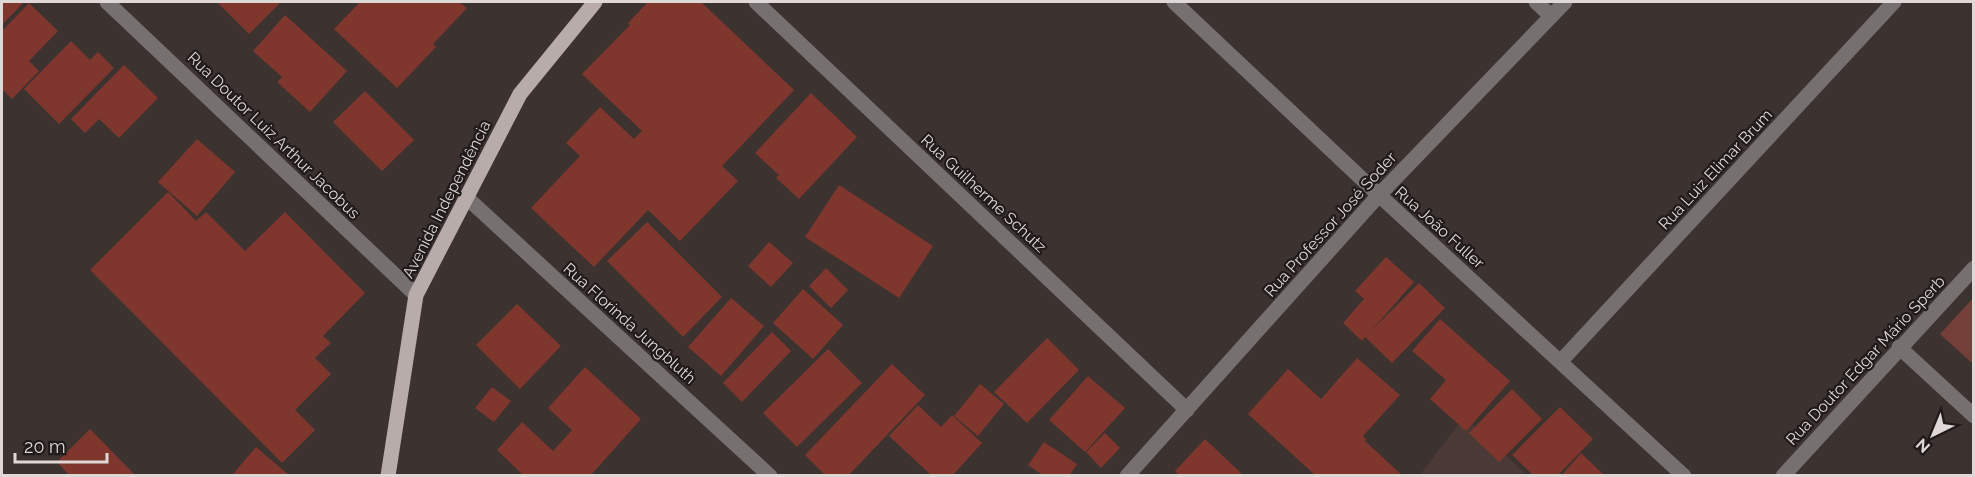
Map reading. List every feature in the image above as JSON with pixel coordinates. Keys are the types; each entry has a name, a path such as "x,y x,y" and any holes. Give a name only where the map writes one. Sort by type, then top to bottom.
{"main road":[{"name":"Avenida Independência","path":"388,476 416,295 520,94 595,2"}],"street":[{"name":"Rua Doutor Luiz Arthur Jacobus","path":"107,2 416,295"},
{"name":"Rua Guilherme Schutz","path":"756,2 1187,410"},
{"name":"Rua João Fuller","path":"1174,2 1379,195 1684,476"},
{"path":"1536,2 1551,16"},
{"name":"Rua Professor José Soder","path":"1127,476 1379,195 1565,2"},
{"name":"Rua Luiz Elimar Brum","path":"1561,362 1894,2"},
{"name":"Rua Florinda Jungbluth","path":"466,197 770,476"},
{"name":"Rua Doutor Edgar Mário Sperb","path":"1783,476 1899,347 1974,268"},
{"path":"1899,347 1974,416"}],"shaded area":[{"path":"1973,298 1973,364 1940,334"},
{"path":"1464,417 1527,475 1419,476"}],"building":[{"path":"2,2 24,2 2,25"},
{"path":"217,2 281,2 249,34"},
{"path":"360,2 459,2 467,8 433,44 436,47 397,88 334,29"},
{"path":"648,2 701,2 794,90 722,166 738,181 680,241 648,210 594,267 531,208 580,156 566,143 600,107 634,139 642,131 582,74 630,25 628,23"},
{"path":"29,3 58,31 29,61 39,71 12,99 2,89 2,31"},
{"path":"285,15 347,71 310,112 277,82 282,77 253,51"},
{"path":"71,41 90,60 98,52 114,68 59,124 24,89"},
{"path":"124,65 158,98 119,138 99,119 85,133 71,119"},
{"path":"365,91 414,140 382,171 333,122"},
{"path":"811,93 857,137 799,199 776,178 779,175 755,153"},
{"path":"197,139 235,172 197,216 158,182"},
{"path":"839,185 933,246 899,298 805,237"},
{"path":"168,192 196,221 206,212 245,251 285,212 365,293 323,336 331,343 315,358 331,374 295,410 315,430 282,463 90,270"},
{"path":"647,222 722,297 683,337 607,261"},
{"path":"769,242 793,263 771,287 748,266"},
{"path":"1386,257 1414,282 1371,331 1419,283 1445,308 1392,363 1365,337 1362,341 1343,323 1364,299 1355,291"},
{"path":"826,268 848,290 831,308 809,286"},
{"path":"803,289 843,325 813,359 773,323"},
{"path":"731,298 764,326 721,376 688,347"},
{"path":"517,304 561,346 520,389 476,345"},
{"path":"1440,319 1510,381 1466,431 1430,399 1446,380 1412,351"},
{"path":"772,332 791,351 742,402 723,383"},
{"path":"1047,338 1079,370 1027,423 994,392"},
{"path":"828,349 862,383 797,447 763,413"},
{"path":"1357,358 1400,395 1363,436 1365,441 1403,476 1316,476 1248,414 1288,369 1321,399"},
{"path":"892,364 925,395 848,476 826,476 805,455"},
{"path":"585,367 641,419 590,476 524,476 497,450 522,422 553,451 572,430 548,408"},
{"path":"1088,376 1125,408 1085,452 1049,420"},
{"path":"980,384 1004,404 978,436 954,416"},
{"path":"492,387 511,401 494,422 475,408"},
{"path":"1512,389 1542,419 1499,462 1469,433"},
{"path":"918,405 941,427 952,415 982,443 952,476 932,476 889,436"},
{"path":"1560,407 1593,439 1557,476 1531,476 1532,474 1512,455"},
{"path":"90,429 136,476 70,476 57,462"},
{"path":"1105,433 1120,448 1101,468 1086,452"},
{"path":"1205,439 1244,476 1180,476 1175,471"},
{"path":"1044,442 1077,464 1069,476 1044,476 1028,465"},
{"path":"256,447 290,476 235,476 233,474"},
{"path":"1581,453 1605,476 1561,476"}]}
